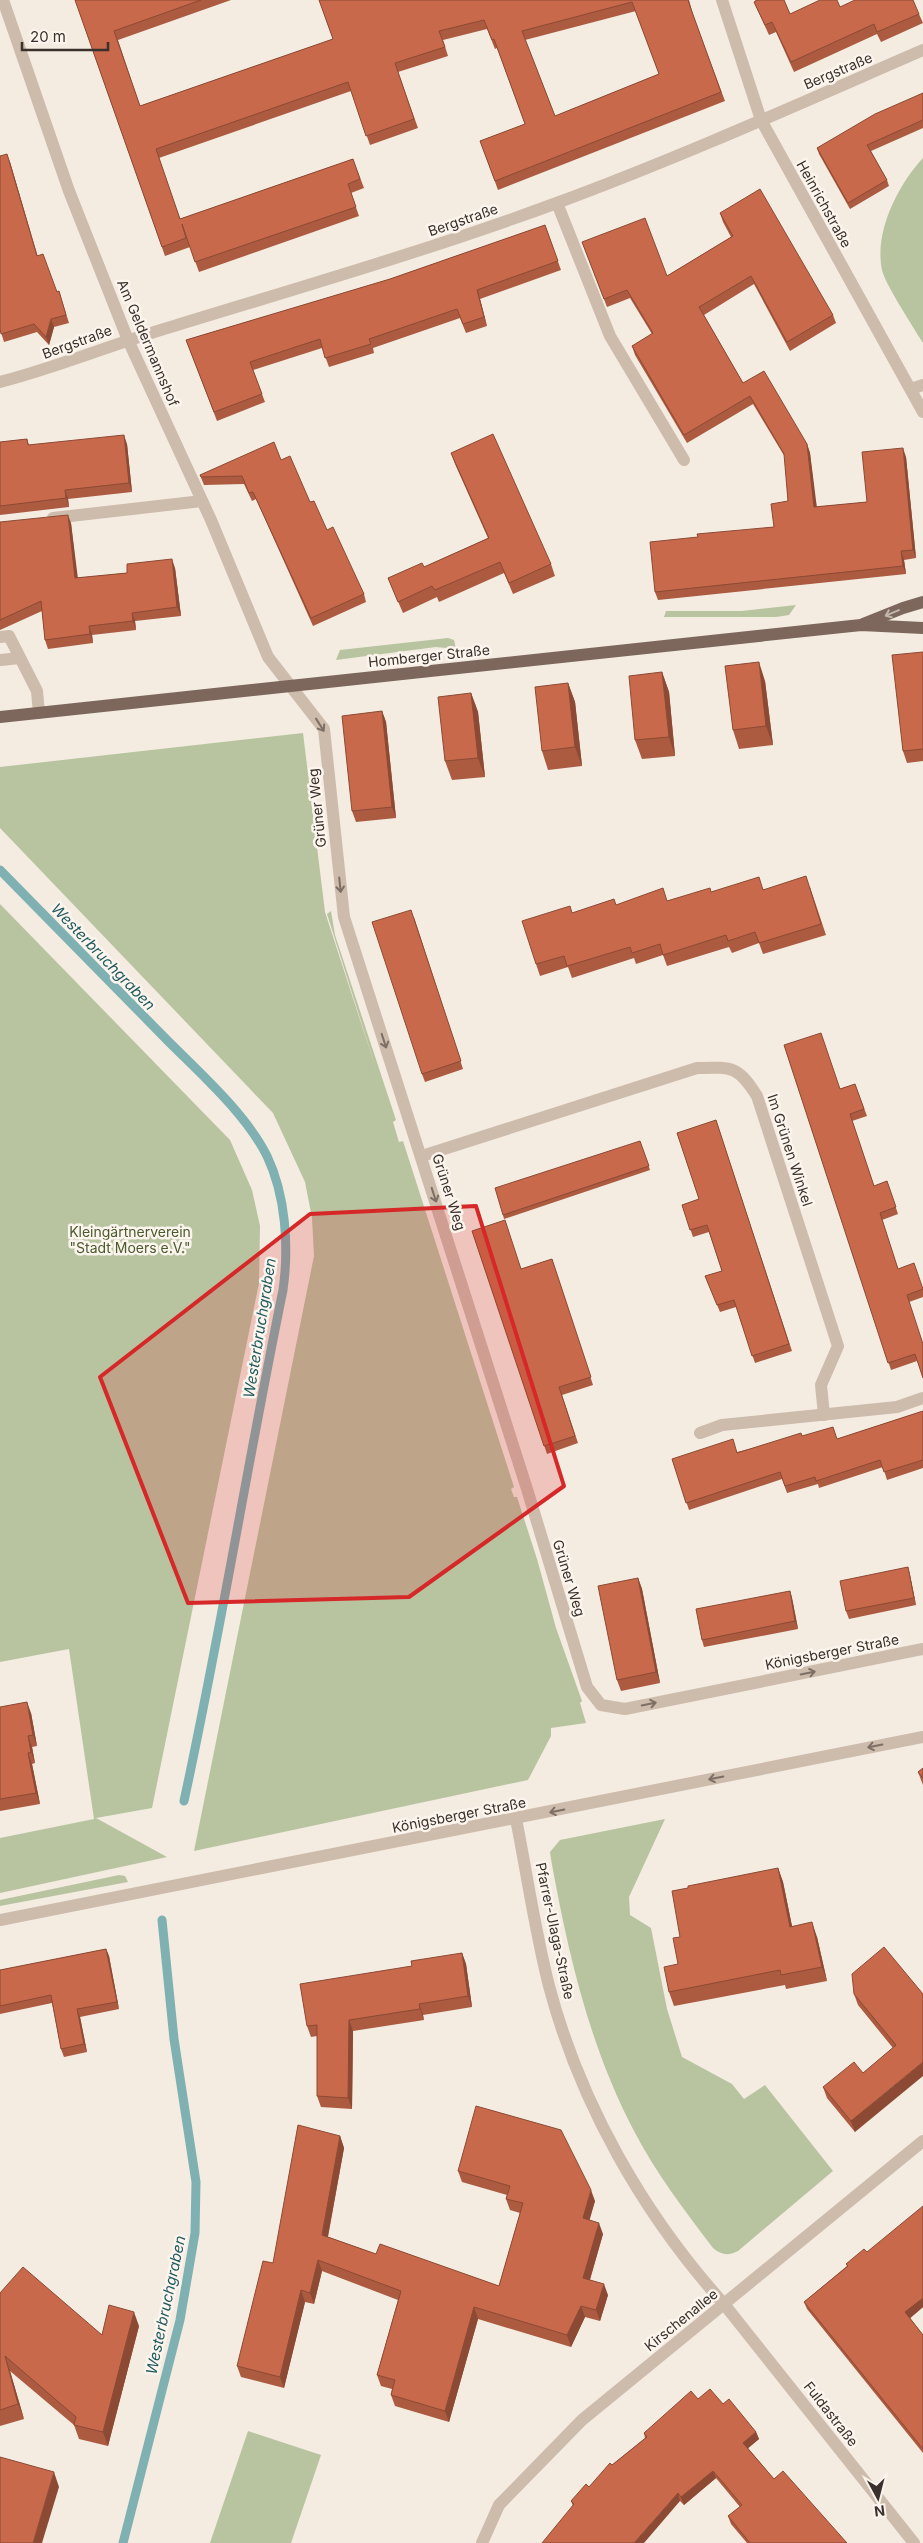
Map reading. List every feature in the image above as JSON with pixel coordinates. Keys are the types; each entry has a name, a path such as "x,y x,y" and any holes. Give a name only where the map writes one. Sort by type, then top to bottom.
{"main road":[{"name":"Homberger Straße","path":"861,625 923,602"},
{"name":"Homberger Straße","path":"0,717 861,625 923,628"}],"street":[{"name":"Am Geldermannshof","path":"3,0 69,191 128,340 202,501 268,657 291,686"},
{"name":"Heinrichstraße","path":"722,0 761,120 866,312 917,387 922,409"},
{"name":"Bergstraße","path":"0,382 39,372 128,340 448,241 557,203 761,120 923,50"},
{"path":"557,203 610,336 684,460"},
{"path":"38,519 202,501"},
{"path":"0,637 10,636 19,658 37,691 39,713"},
{"path":"1,660 19,658"},
{"name":"Grüner Weg","path":"291,686 324,729 344,917 422,1156 587,1687 601,1706"},
{"name":"Im Grünen Winkel","path":"422,1156 698,1068 725,1067 744,1076 757,1096 838,1346 822,1385 824,1414"},
{"path":"700,1433 722,1425 897,1407 923,1398"},
{"name":"Königsberger Straße","path":"601,1706 625,1709 923,1649"},
{"name":"Königsberger Straße","path":"0,1920 923,1737"},
{"name":"Pfarrer-Ulaga-Straße","path":"516,1819 549,1986 580,2078 613,2146 649,2208 701,2278 724,2304"},
{"name":"Kirschenallee","path":"482,2543 499,2505 582,2420 923,2140"},
{"name":"Fuldastraße","path":"724,2304 914,2543"}],"highlighted area":[{"path":"476,1206 564,1486 409,1597 188,1603 100,1377 310,1214"}],"green space":[{"path":"923,158 923,343 884,277 880,255 885,225 890,210 905,182"},
{"path":"796,605 789,615 776,617 664,617 666,611 742,611"},
{"path":"448,638 454,640 456,649 436,647 336,660 340,650"},
{"path":"303,733 325,912 377,1072 327,914 331,911 335,935 396,1120 393,1122 399,1142 403,1141 514,1487 511,1489 514,1497 517,1497 556,1628 582,1701 580,1703 586,1723 551,1728 551,1736 528,1780 194,1851 314,1256 312,1218 305,1182 273,1113 0,828 0,767"},
{"name":"Kleingärtnerverein \"Stadt Moers e.V.\"","path":"0,904 230,1140 252,1190 260,1226 259,1283 152,1808 96,1818 167,1857 0,1893 0,1838 94,1819 69,1649 0,1662"},
{"path":"665,1819 629,1897 630,1915 651,1928 667,2009 682,2057 732,2084 744,2099 765,2085 833,2171 738,2251 731,2254 719,2252 713,2248 681,2205 643,2147 618,2098 592,2032 582,1998 565,1929 551,1859 550,1852 560,1840"},
{"path":"119,1875 125,1876 128,1882 0,1906 0,1900"},
{"path":"248,2431 321,2455 291,2543 210,2543"}],"building":[{"path":"75,0 201,0 114,31 140,106 333,39 319,0 688,0 721,92 495,181 480,141 525,124 494,39 492,40 484,20 439,31 445,47 395,63 414,119 366,136 348,82 156,149 180,219 353,159 360,179 348,184 356,207 195,262 182,224 186,238 162,247","holes":["632,2 659,74 555,116 522,31"]},
{"path":"756,0 784,0 790,14 820,0 837,0 840,7 855,0 913,0 919,14 877,32 874,24 791,62 772,22 765,25 754,2"},
{"path":"923,93 923,120 867,145 887,180 848,203 817,148 875,114"},
{"path":"7,154 37,256 43,254 57,292 59,291 66,315 51,319 46,337 34,324 1,334 0,156"},
{"path":"760,189 833,315 787,342 751,276 699,307 743,383 764,371 807,444 814,507 867,502 862,452 903,448 913,550 901,551 903,566 655,592 650,542 698,537 697,534 774,527 771,504 788,501 784,454 750,396 684,435 632,346 653,333 627,290 604,299 582,242 645,218 667,276 733,236 720,213"},
{"path":"545,225 558,261 477,290 484,317 463,324 457,309 369,339 371,344 325,358 320,339 250,362 262,394 214,412 186,340 390,279"},
{"path":"493,434 551,564 509,583 500,562 435,590 432,586 398,602 388,578 422,563 424,567 489,538 451,453"},
{"path":"124,435 129,483 65,490 66,498 0,506 0,442 27,439 28,445"},
{"path":"274,442 281,460 290,456 310,502 314,501 327,530 333,527 364,594 311,618 253,492 249,493 242,476 201,477 200,475"},
{"path":"68,515 75,578 127,573 127,564 172,559 177,607 132,613 133,621 89,626 90,634 45,640 41,601 0,620 0,522"},
{"path":"923,652 923,749 903,751 892,655"},
{"path":"759,662 766,726 733,730 725,666"},
{"path":"662,672 669,737 635,740 629,676"},
{"path":"568,683 575,747 542,751 535,687"},
{"path":"471,693 478,758 445,761 438,697"},
{"path":"382,711 392,807 352,811 342,716"},
{"path":"806,876 821,924 759,943 755,932 728,941 726,935 663,955 660,944 632,953 630,947 567,966 564,956 536,964 522,921 570,906 572,913 614,899 616,905 663,888 667,901 710,888 711,892 759,877 763,890"},
{"path":"411,910 461,1061 422,1074 372,922"},
{"path":"821,1033 840,1089 855,1084 864,1109 850,1114 874,1186 887,1181 896,1207 880,1213 898,1269 914,1263 923,1289 907,1295 923,1344 923,1378 915,1354 888,1363 784,1045"},
{"path":"716,1120 789,1344 752,1356 734,1300 717,1305 705,1276 722,1271 707,1225 690,1230 682,1205 699,1199 677,1133"},
{"path":"640,1141 649,1166 503,1215 495,1188"},
{"path":"505,1220 521,1269 552,1259 591,1377 559,1387 575,1436 544,1446 472,1231"},
{"path":"923,1411 923,1460 884,1472 880,1460 816,1481 815,1477 785,1486 780,1472 686,1503 672,1459 733,1439 737,1453 801,1433 802,1436 833,1427 837,1439"},
{"path":"908,1567 914,1598 846,1611 840,1581"},
{"path":"638,1578 656,1672 617,1680 598,1586"},
{"path":"790,1591 795,1621 702,1640 696,1609"},
{"path":"27,1702 33,1735 28,1736 31,1752 28,1753 36,1793 0,1799 0,1707"},
{"path":"923,1768 923,1778 918,1772"},
{"path":"778,1868 790,1927 812,1922 822,1967 781,1975 780,1970 669,1992 664,1967 678,1964 673,1938 680,1937 672,1891"},
{"path":"884,1947 923,1994 923,2062 851,2121 823,2087 854,2062 863,2073 896,2045 854,1994 852,1974"},
{"path":"106,1949 117,2002 77,2009 84,2044 61,2049 51,1995 0,2006 0,1970"},
{"path":"462,1953 468,1996 419,2004 420,2009 349,2020 348,2098 317,2096 317,2025 307,2026 300,1984 412,1966 411,1961"},
{"path":"476,2106 561,2130 591,2190 583,2218 599,2223 583,2278 604,2284 596,2310 581,2306 567,2335 474,2307 445,2411 391,2395 395,2380 377,2375 401,2291 318,2260 310,2293 301,2290 280,2377 237,2366 263,2261 273,2263 298,2125 340,2136 322,2235 376,2254 380,2244 499,2286 523,2203 506,2199 510,2186 458,2171"},
{"path":"923,2206 923,2298 905,2312 923,2335 923,2449 804,2302 848,2266 846,2264 864,2249 867,2252"},
{"path":"23,2267 102,2335 109,2305 134,2312 103,2432 74,2425 76,2417 5,2356 18,2404 0,2410 0,2293"},
{"path":"710,2389 723,2404 729,2399 756,2432 743,2443 774,2479 783,2471 847,2543 750,2543 728,2516 742,2505 713,2471 681,2497 678,2493 634,2543 542,2543 574,2504 571,2501 586,2484 589,2487 610,2463 612,2465 647,2437 644,2433 691,2391 698,2399"},
{"path":"0,2457 54,2472 33,2543 0,2543"}],"waterway":[{"name":"Westerbruchgraben","path":"0,870 235,1110 258,1140 267,1156 282,1205 286,1239 283,1290 184,1801"},
{"name":"Westerbruchgraben","path":"123,2543 180,2320 195,2233 196,2182 174,2039 162,1920"}]}
